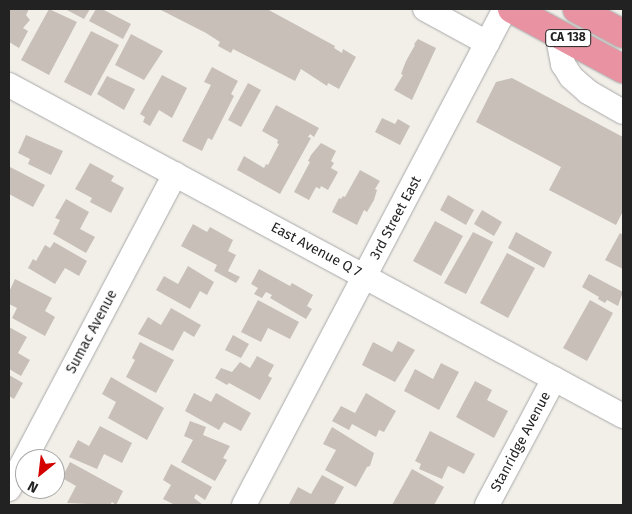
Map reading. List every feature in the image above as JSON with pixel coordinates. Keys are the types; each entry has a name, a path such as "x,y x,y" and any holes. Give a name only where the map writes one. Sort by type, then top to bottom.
{"highway":[{"name":"CA 138","path":"512,9 623,69"},
{"name":"CA 138","path":"577,9 623,34"}],"street":[{"path":"425,9 487,43"},
{"name":"3rd Street East","path":"244,505 505,9"},
{"path":"557,32 563,64 572,77 588,92 623,112"},
{"name":"East Avenue Q 7","path":"9,84 623,416"},
{"name":"Sumac Avenue","path":"9,489 175,174"},
{"name":"Stanridge Avenue","path":"488,505 554,379"}],"building":[{"path":"9,9 29,9 26,15 30,20 23,28 28,31 19,48 9,42"},
{"path":"49,9 77,22 49,75 21,60"},
{"path":"65,9 90,9 84,19"},
{"path":"96,9 102,9 131,24 123,39 89,21"},
{"path":"159,9 267,9 335,46 334,48 342,53 343,49 356,57 339,89 328,83 327,86 301,69 295,81 233,49 231,53 218,46 220,42 206,33"},
{"path":"91,31 119,45 91,96 64,82"},
{"path":"131,34 163,51 144,80 115,65"},
{"path":"418,39 436,48 412,100 394,90 403,75 401,74 406,61"},
{"path":"212,67 238,81 231,94 234,96 212,140 208,138 202,151 182,141 211,85 204,82"},
{"path":"162,75 187,88 172,118 159,110 150,126 143,122 145,117 140,114"},
{"path":"107,76 135,89 124,110 97,94"},
{"path":"512,78 623,137 623,211 616,225 549,190 561,167 476,122 496,82"},
{"path":"248,83 261,90 241,127 228,120"},
{"path":"276,105 319,128 314,137 310,134 308,137 311,138 280,194 237,170 244,156 264,168 266,164 268,165 279,144 277,143 278,140 262,131"},
{"path":"382,118 395,124 398,119 410,126 400,145 375,132"},
{"path":"26,135 63,151 51,175 28,164 30,159 18,153"},
{"path":"321,143 336,151 331,161 334,163 331,168 338,172 328,190 321,186 320,189 316,187 309,200 294,192 310,162 308,161 311,155"},
{"path":"90,163 114,176 111,181 124,188 111,213 90,202 92,198 75,189"},
{"path":"10,167 45,185 33,207 9,194"},
{"path":"360,170 380,181 375,189 377,190 374,200 367,212 364,210 357,225 332,212 339,198 345,197"},
{"path":"448,195 474,210 466,225 440,210"},
{"path":"66,199 89,212 80,229 95,237 86,253 53,234 60,220 55,218"},
{"path":"482,210 502,222 494,236 474,224"},
{"path":"435,221 463,236 441,276 413,261"},
{"path":"193,224 207,232 210,227 233,240 228,251 236,255 228,271 240,277 236,283 214,271 217,265 181,246"},
{"path":"473,232 493,242 466,294 444,283"},
{"path":"516,232 552,252 544,268 508,248"},
{"path":"620,233 623,235 623,269 605,260"},
{"path":"54,242 87,261 79,276 65,268 55,284 28,268 33,259 36,261 45,245 50,248"},
{"path":"507,253 535,268 508,318 480,303"},
{"path":"188,266 214,282 207,295 200,291 190,309 156,290 164,276 178,284"},
{"path":"259,269 290,286 292,283 313,295 307,306 312,309 306,319 270,298 272,295 266,292 262,298 254,294 258,288 251,284"},
{"path":"589,274 623,292 618,306 607,300 605,303 582,287"},
{"path":"15,279 52,298 45,311 55,317 45,336 12,318 17,308 9,304 9,292"},
{"path":"258,300 299,322 290,339 268,328 261,342 241,332"},
{"path":"590,300 613,313 587,361 563,348"},
{"path":"171,308 201,325 194,337 184,331 173,351 138,334 148,317 161,325"},
{"path":"9,327 27,337 18,353 30,360 21,376 9,369"},
{"path":"233,335 249,344 241,358 225,350"},
{"path":"398,341 415,350 395,382 362,365 373,342 392,352"},
{"path":"140,342 174,360 156,393 126,377 135,360 132,358"},
{"path":"257,356 274,365 268,376 272,378 260,400 229,383 227,385 215,378 221,368 232,372 240,362 250,368"},
{"path":"441,363 459,372 439,410 404,391 415,369 433,379"},
{"path":"9,375 23,383 14,399 9,396"},
{"path":"111,377 164,408 147,440 108,418 116,402 102,394"},
{"path":"475,381 492,390 487,400 508,411 494,438 456,417"},
{"path":"194,393 211,402 216,393 251,413 241,431 224,422 219,430 185,411"},
{"path":"366,393 396,411 384,432 379,430 376,437 352,424 349,430 332,421 341,406 355,413"},
{"path":"190,421 206,427 203,435 230,446 223,458 227,460 215,481 181,462 193,440 184,436"},
{"path":"100,426 132,443 122,463 104,454 97,469 69,457 78,440 89,446"},
{"path":"332,427 374,453 370,466 367,467 356,487 325,470 336,450 323,444"},
{"path":"430,431 475,454 464,474 448,466 442,479 419,469 421,464 415,461"},
{"path":"70,462 123,491 116,505 112,502 110,505 67,503 76,486 65,480 65,472"},
{"path":"171,464 212,487 205,500 196,494 194,498 203,505 175,505 163,499 171,485 163,480"},
{"path":"412,469 444,487 434,505 392,505"},
{"path":"322,475 344,487 334,505 289,504 298,487 311,494"}]}
